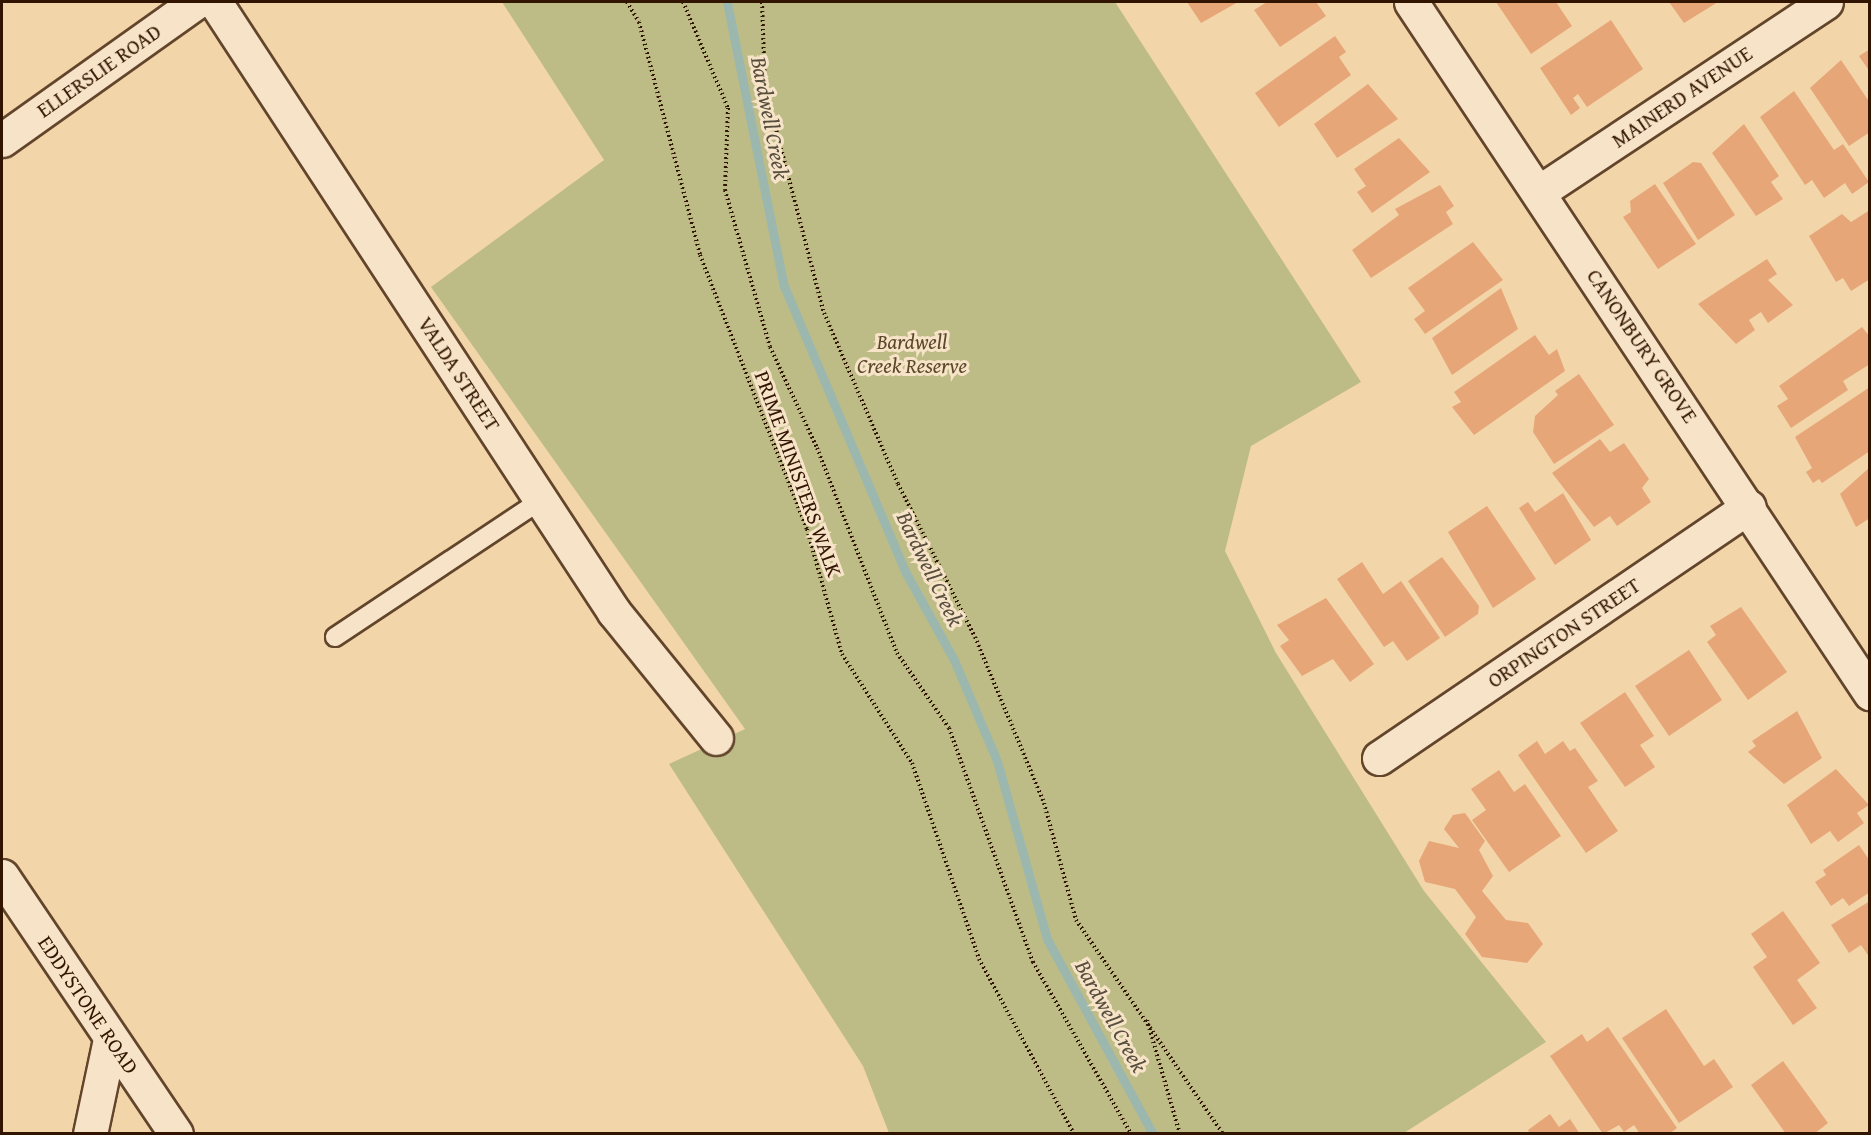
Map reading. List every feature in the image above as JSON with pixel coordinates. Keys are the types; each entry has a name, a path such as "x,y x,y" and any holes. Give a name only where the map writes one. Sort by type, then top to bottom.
{"street":[{"name":"ELLERSLIE ROAD","path":"2,140 196,2"},
{"name":"VALDA STREET","path":"215,2 614,612 716,738"},
{"name":"CANONBURY GROVE","path":"1411,2 1749,507 1869,693"},
{"name":"MAINERD AVENUE","path":"1539,192 1826,2"},
{"name":"ORPINGTON STREET","path":"1378,758 1749,507"},
{"name":"EDDYSTONE ROAD","path":"2,876 176,1134"},
{"path":"90,1134 110,1039"}],"lane":[{"path":"335,637 541,500"}],"path":[{"name":"PRIME MINISTERS WALK","path":"627,2 639,22 700,255 807,529 842,654 912,763 980,959 1074,1134"},
{"path":"683,2 728,108 725,190 770,347 817,448 897,652 949,728 1033,962 1131,1134"},
{"path":"762,2 765,87 824,313 898,484 984,658 1044,803 1076,920 1146,1017 1223,1134"},
{"path":"1146,1017 1180,1134"}],"green space":[{"name":"Bardwell Creek Reserve","path":"502,2 1115,2 1361,382 1251,446 1225,551 1276,653 1424,891 1546,1042 1404,1133 889,1133 863,1066 669,764 745,729 431,287 604,160"}],"building":[{"path":"1187,2 1238,2 1201,23"},
{"path":"1267,2 1316,2 1326,16 1280,47 1254,10"},
{"path":"1496,2 1556,2 1572,26 1531,54"},
{"path":"1669,2 1718,2 1684,23"},
{"path":"1611,20 1643,69 1587,107 1578,94 1573,98 1580,108 1571,115 1540,68"},
{"path":"1335,36 1346,52 1339,57 1351,75 1279,127 1255,93"},
{"path":"1870,49 1870,72 1859,56"},
{"path":"1841,60 1870,103 1870,132 1849,146 1810,88"},
{"path":"1368,84 1398,119 1337,158 1314,124"},
{"path":"1794,91 1834,150 1843,144 1869,182 1852,194 1845,183 1824,198 1812,180 1805,185 1760,117"},
{"path":"1744,124 1779,176 1771,182 1783,199 1756,216 1712,153"},
{"path":"1399,138 1430,172 1372,213 1357,192 1366,186 1354,169"},
{"path":"1693,162 1701,163 1735,215 1698,240 1663,183"},
{"path":"1655,184 1696,244 1658,269 1623,217 1631,212 1630,201"},
{"path":"1440,185 1454,206 1446,212 1453,224 1371,278 1352,250 1399,215 1395,209"},
{"path":"1870,210 1870,279 1851,291 1843,278 1836,282 1809,236 1842,214 1851,222"},
{"path":"1473,242 1503,280 1425,334 1414,319 1425,311 1408,288"},
{"path":"1767,259 1777,274 1768,280 1793,305 1768,323 1761,312 1749,320 1755,330 1736,344 1698,304"},
{"path":"1501,288 1518,329 1452,375 1432,338"},
{"path":"1862,327 1870,337 1870,364 1843,381 1848,390 1791,428 1777,406 1788,399 1779,386"},
{"path":"1535,335 1549,355 1557,349 1565,371 1474,435 1452,407 1461,402 1454,392"},
{"path":"1579,374 1614,425 1554,464 1533,432 1535,416 1558,395 1555,391"},
{"path":"1870,387 1870,451 1822,483 1819,479 1813,483 1806,472 1812,468 1795,437"},
{"path":"1600,439 1610,452 1624,443 1649,479 1642,488 1651,502 1617,526 1610,516 1594,527 1552,473"},
{"path":"1870,467 1870,518 1856,527 1840,494"},
{"path":"1563,493 1591,540 1555,565 1519,508 1528,502 1535,512"},
{"path":"1487,506 1536,579 1493,608 1448,532"},
{"path":"1442,557 1479,606 1478,614 1445,637 1408,581"},
{"path":"1362,562 1383,594 1401,581 1440,638 1407,661 1393,641 1384,647 1337,579"},
{"path":"1326,598 1374,664 1350,682 1333,659 1302,676 1280,646 1289,640 1277,625"},
{"path":"1741,607 1787,672 1748,700 1707,642 1716,635 1710,626"},
{"path":"1689,650 1722,700 1669,736 1635,686"},
{"path":"1625,692 1654,736 1640,745 1655,767 1625,787 1580,723"},
{"path":"1797,711 1822,758 1784,784 1748,752 1756,746 1752,741"},
{"path":"1537,741 1545,754 1563,741 1570,751 1575,748 1598,781 1588,787 1618,831 1586,853 1518,755"},
{"path":"1836,769 1869,805 1857,813 1864,823 1838,842 1830,831 1811,844 1787,805"},
{"path":"1499,770 1514,792 1525,784 1561,836 1509,872 1472,820 1486,810 1471,789"},
{"path":"1465,813 1485,841 1479,850 1493,876 1482,891 1506,920 1528,923 1543,944 1527,963 1482,957 1465,934 1476,917 1455,889 1425,882 1419,861 1429,841 1459,848 1444,829 1453,815"},
{"path":"1859,845 1870,861 1870,892 1849,906 1843,898 1831,906 1815,882 1826,875 1823,870"},
{"path":"1870,901 1870,958 1861,945 1849,953 1831,925"},
{"path":"1783,911 1820,963 1797,980 1817,1008 1793,1025 1753,967 1767,957 1751,934"},
{"path":"1666,1009 1704,1066 1714,1059 1733,1087 1679,1123 1622,1038"},
{"path":"1608,1027 1677,1128 1669,1134 1640,1134 1634,1125 1624,1132 1619,1125 1603,1134 1550,1056 1582,1034 1587,1042"},
{"path":"1783,1061 1828,1123 1814,1134 1786,1134 1751,1085"},
{"path":"1550,1114 1559,1127 1570,1119 1580,1134 1530,1134 1528,1130"}],"waterway":[{"name":"Bardwell Creek","path":"727,2 784,286 906,573 954,660 997,761 1047,939 1153,1134"}]}
